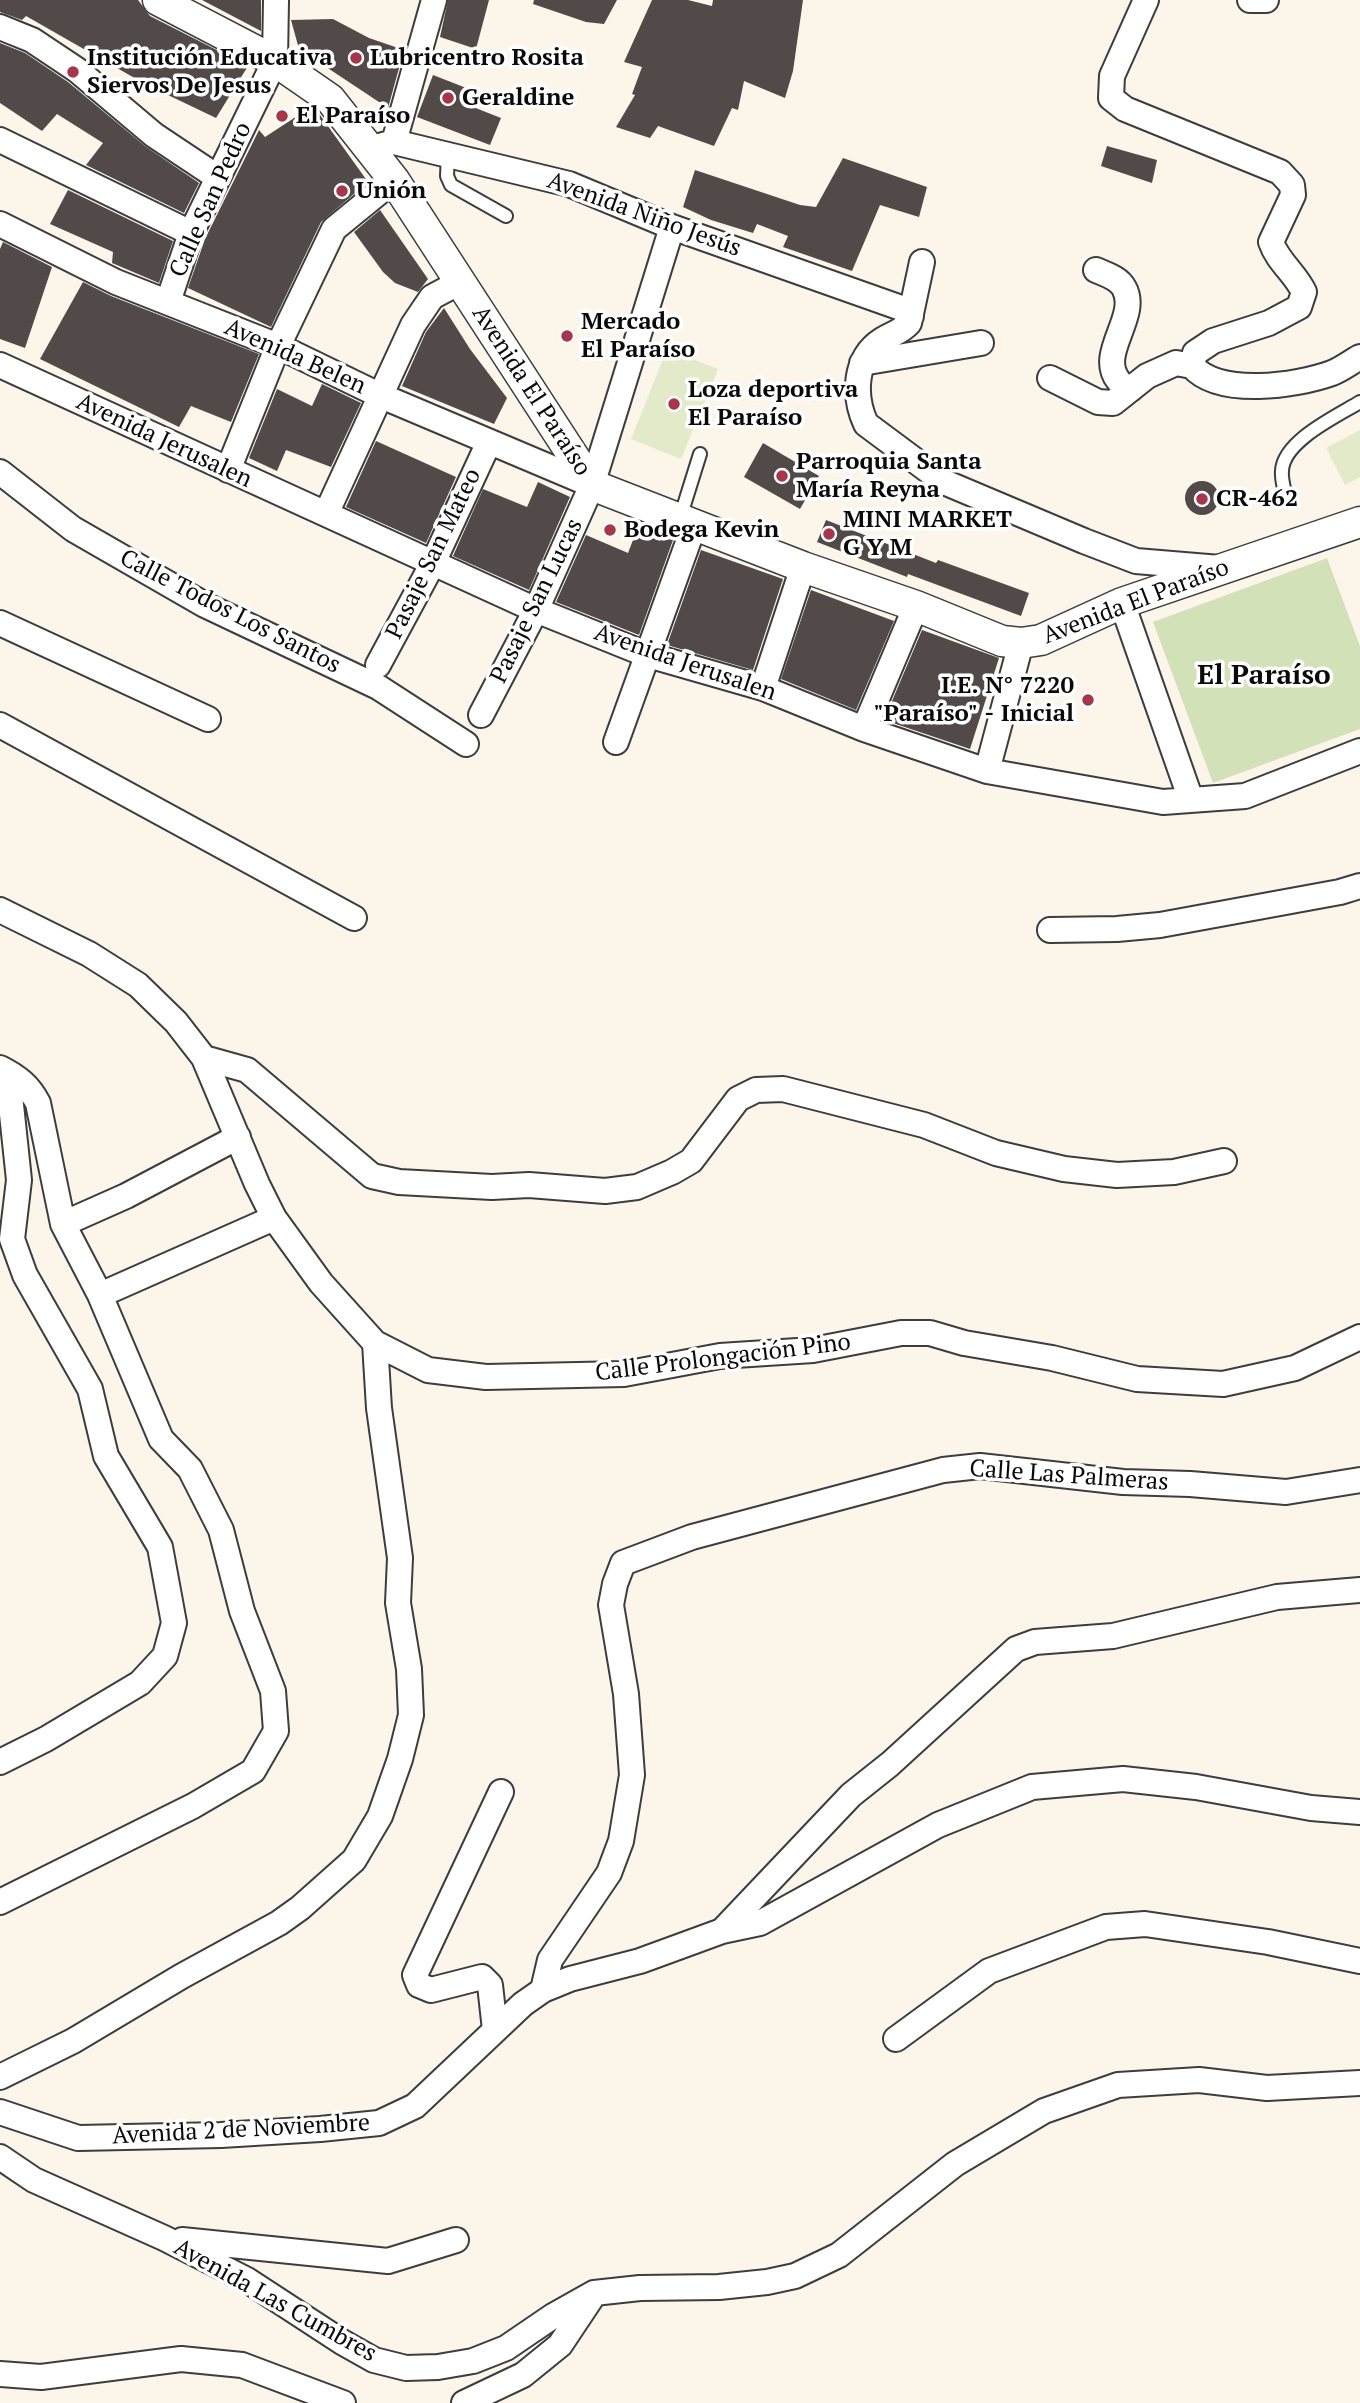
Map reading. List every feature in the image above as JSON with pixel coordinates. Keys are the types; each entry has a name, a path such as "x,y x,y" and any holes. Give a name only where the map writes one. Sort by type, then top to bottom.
{"street":[{"name":"Avenida El Paraíso","path":"158,0 275,61 330,99 383,147 394,180 592,485 1002,641 1021,643 1041,640 1122,603 1224,568 1358,530"},
{"path":"275,61 276,0"},
{"path":"383,147 434,0"},
{"path":"1146,0 1112,76 1111,98 1125,109 1280,172 1292,185 1293,195 1270,242 1276,256 1298,278 1304,292 1298,307 1269,323 1213,341 1195,353 1192,366"},
{"path":"1250,0 1266,0"},
{"path":"0,27 32,40 77,70 154,135 217,177"},
{"name":"Calle San Pedro","path":"168,302 191,233 275,61"},
{"path":"0,140 191,233"},
{"name":"Avenida Niño Jesús","path":"383,147 448,154 569,184 672,227 904,309 911,316"},
{"path":"228,470 278,346 334,229 394,180"},
{"name":"Avenida Belen","path":"0,224 116,282 278,346 379,395 592,485"},
{"name":"Pasaje San Lucas","path":"481,715 536,610 592,485 672,227"},
{"path":"922,262 911,316 903,330 868,351 862,363 858,386 860,411 866,424 944,482 1136,561 1224,568"},
{"path":"1096,270 1115,279 1125,288 1127,309 1111,363 1118,380 1131,389"},
{"path":"326,514 413,325 432,298 460,282"},
{"path":"862,363 981,343"},
{"path":"1050,378 1098,402 1113,403 1147,376 1176,363 1192,366 1200,376 1216,382 1267,386 1304,382 1334,372 1360,356"},
{"name":"Avenida Jerusalen","path":"0,365 536,610 648,655 763,688 864,729 987,771 1163,803 1245,796 1360,751"},
{"name":"Pasaje San Mateo","path":"378,666 433,563 489,442"},
{"name":"Calle Todos Los Santos","path":"0,472 73,530 205,605 378,687 466,744"},
{"path":"616,742 648,655 688,521"},
{"path":"763,688 803,567"},
{"path":"1122,603 1191,800"},
{"path":"864,729 915,606"},
{"path":"0,623 208,719"},
{"path":"987,771 1021,643"},
{"path":"0,726 354,918"},
{"path":"1050,930 1160,925 1360,886"},
{"name":"Calle Prolongación Pino","path":"0,910 89,954 138,985 176,1022 204,1058 221,1103 274,1218 321,1283 375,1343 428,1370 486,1377 624,1374 720,1356 813,1349 901,1333 930,1333 964,1343 1052,1358 1137,1379 1223,1384 1295,1368 1360,1337"},
{"path":"204,1058 247,1070 372,1176 399,1182 492,1187 529,1185 605,1191 636,1187 691,1161 738,1099 756,1090 783,1089 924,1125 996,1153 1064,1169 1117,1175 1140,1174 1174,1172 1224,1161"},
{"path":"0,1070 9,1086 19,1180 12,1239 25,1275 90,1389 106,1456 160,1547 174,1623 165,1656 140,1683 46,1739 0,1762"},
{"path":"0,1070 30,1087 38,1103 63,1224 100,1295 161,1439 190,1469 221,1530 242,1611 273,1691 275,1731 253,1771 193,1806 0,1902"},
{"path":"0,1119 7,1129 19,1180"},
{"path":"63,1224 126,1196 238,1136"},
{"path":"100,1295 274,1218"},
{"path":"0,2077 73,2041 182,1976 279,1923 354,1860 380,1816 400,1759 411,1716 409,1669 398,1603 400,1558 379,1408 375,1343"},
{"name":"Calle Las Palmeras","path":"543,1990 551,1960 608,1873 621,1841 632,1775 626,1694 611,1605 622,1563 692,1537 943,1470 980,1466 1123,1482 1286,1492 1360,1480"},
{"name":"Avenida 2 de Noviembre","path":"0,2112 78,2138 221,2135 379,2123 415,2106 523,2004 543,1990 570,1979 640,1961 722,1931 851,1795 890,1764 1016,1649 1035,1642 1113,1636 1277,1597 1360,1590"},
{"path":"722,1931 760,1923 938,1825 1032,1787 1123,1779 1196,1787 1311,1808 1360,1812"},
{"path":"495,2030 490,1985 482,1977 431,1990 419,1985 415,1975 501,1792"},
{"path":"897,2039 989,1972 1106,1927 1145,1924 1268,1942 1360,1961"},
{"name":"Avenida Las Cumbres","path":"0,2157 34,2180 164,2238 247,2280 374,2360 406,2368 438,2367 473,2361 506,2348 594,2293 640,2288 719,2287 795,2276 839,2255 955,2164 1044,2110 1118,2085 1199,2080 1266,2088 1360,2083"},
{"path":"164,2238 388,2262 456,2240"},
{"path":"464,2403 523,2375 560,2345 594,2293"},
{"path":"0,2374 41,2377 193,2360 242,2365 343,2403"}],"lane":[{"path":"448,154 447,176 451,185 506,216"},
{"path":"1286,499 1282,470 1287,454 1306,436 1360,402"},
{"path":"688,521 700,454"}],"green space":[{"name":"Loza deportiva El Paraíso","path":"667,349 718,369 681,459 631,439"},
{"path":"1360,430 1360,477 1345,485 1326,448"},
{"path":"1327,558 1360,646 1360,729 1213,783 1153,622"}],"building":[{"path":"0,0 138,0 150,16 248,66 216,118 145,84 26,16 22,20 0,12"},
{"path":"202,0 261,0 261,31"},
{"path":"448,0 489,0 476,49 440,37"},
{"path":"534,0 617,0 604,24 586,22 533,4"},
{"path":"652,0 688,0 712,6 713,0 803,0 793,71 785,98 744,81 738,110 732,108 714,146 658,126 650,138 616,127 635,95 632,94 642,67 624,62"},
{"path":"333,19 369,38 404,50 388,108 299,49 291,20"},
{"path":"0,43 25,53 68,82 145,146 199,183 184,213 86,165 103,143 57,114 42,131 0,103"},
{"name":"Geraldine","path":"433,75 474,91 468,105 501,118 490,145 417,117"},
{"path":"311,107 320,115 368,182 321,222 271,327 188,288 205,239 259,130 265,137"},
{"path":"1107,146 1157,160 1152,183 1101,166"},
{"path":"843,158 927,187 919,217 880,205 852,271 783,247 788,236 757,224 753,233 711,220 683,207 695,170 800,205 816,207"},
{"path":"68,190 173,241 159,283 112,263 113,252 50,224"},
{"path":"380,210 428,279 418,292 395,283 383,272 354,232"},
{"path":"3,242 52,267 25,348 0,339 0,249"},
{"path":"83,282 111,296 259,354 231,422 191,406 179,427 40,359"},
{"path":"444,308 470,349 507,398 494,424 402,386 426,332"},
{"path":"322,384 361,403 331,467 286,450 277,471 249,458 277,389 312,406"},
{"path":"376,441 456,477 426,543 346,507"},
{"name":"Parroquia Santa María Reyna","path":"763,443 819,476 800,509 744,477"},
{"name":"CR-462","path":"1202,481 1214,486 1219,498 1214,510 1202,515 1190,510 1185,498 1190,486"},
{"path":"538,482 570,497 529,590 453,556 483,489 527,507"},
{"path":"826,520 936,563 938,560 1029,593 1021,616 908,574 907,577 817,542"},
{"path":"638,527 673,540 639,635 556,602 586,535 628,553"},
{"path":"701,550 783,579 753,670 667,645"},
{"path":"811,590 894,621 856,710 781,679"},
{"path":"922,630 999,658 970,749 884,720"}],"place":[{"name":"Lubricentro Rosita","path":"356,58"},
{"name":"Institución Educativa Siervos De Jesus","path":"73,72"},
{"name":"Geraldine","path":"448,98"},
{"name":"El Paraíso","path":"282,116"},
{"name":"Unión","path":"342,191"},
{"name":"Mercado El Paraíso","path":"567,336"},
{"name":"Loza deportiva El Paraíso","path":"674,404"},
{"name":"Parroquia Santa María Reyna","path":"782,476"},
{"name":"CR-462","path":"1202,499"},
{"name":"Bodega Kevin","path":"610,530"},
{"name":"MINI MARKET G Y M","path":"829,534"},
{"name":"I.E. N° 7220 \"Paraíso\" - Inicial","path":"1088,700"}],"district":[{"name":"El Paraíso","path":"1264,676"}]}
